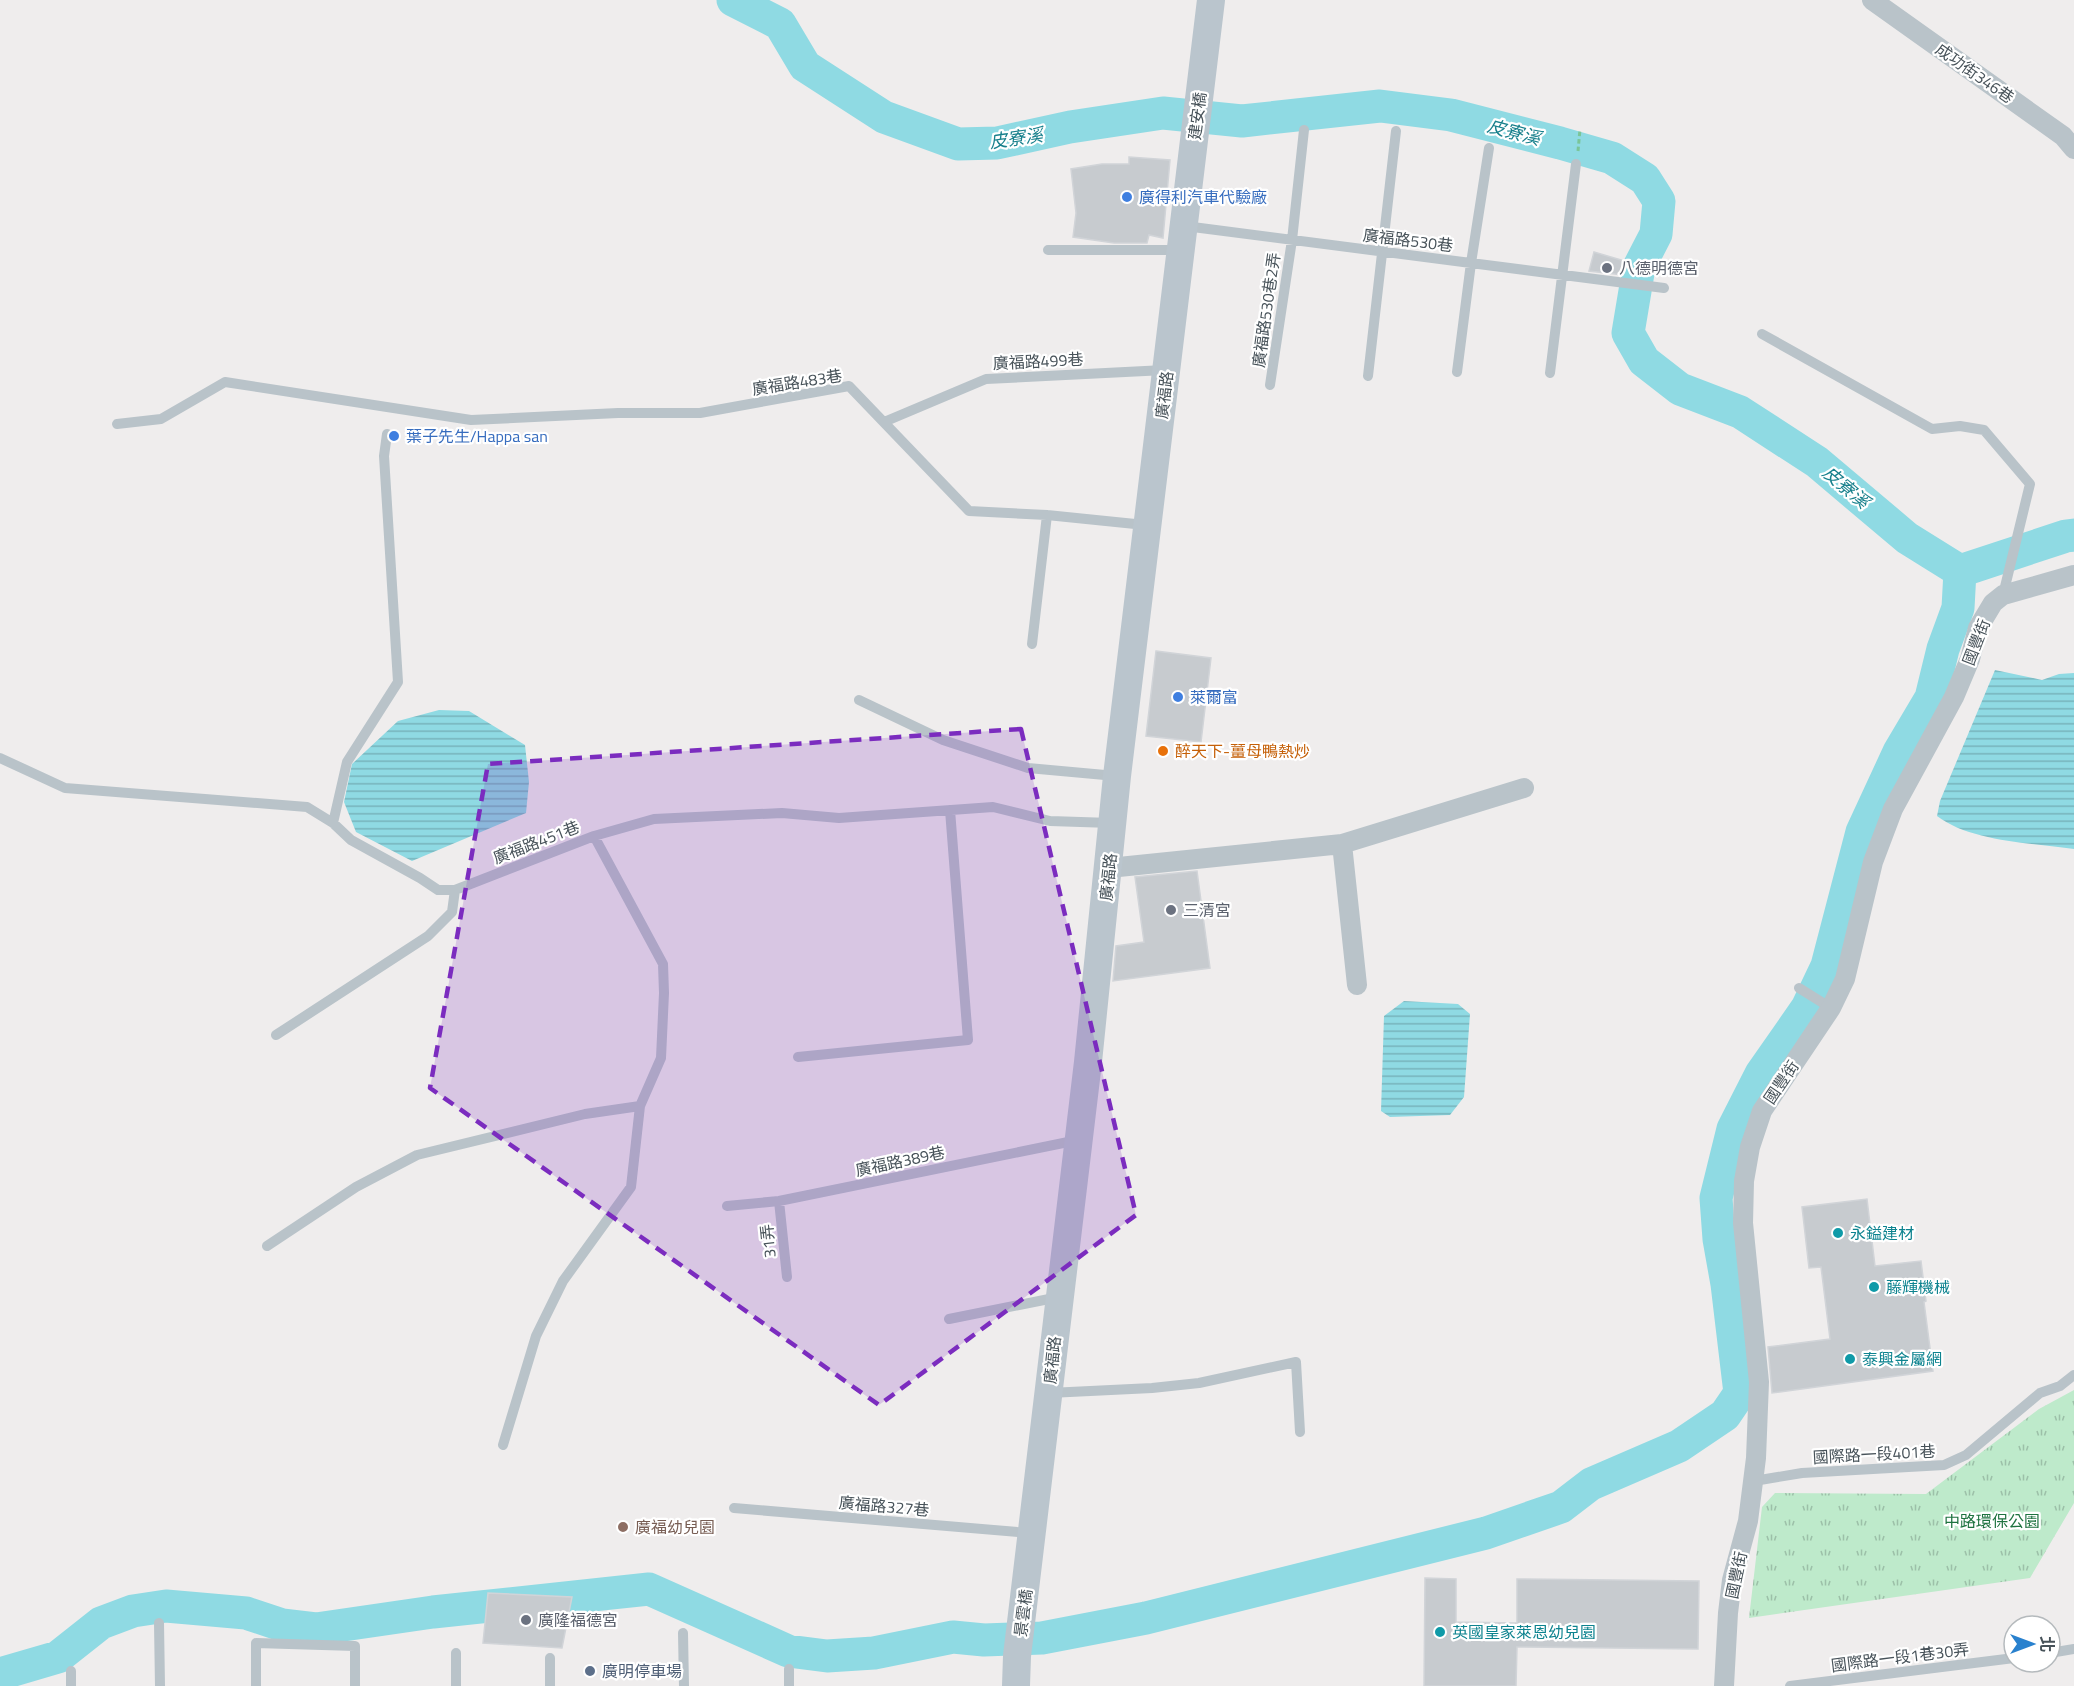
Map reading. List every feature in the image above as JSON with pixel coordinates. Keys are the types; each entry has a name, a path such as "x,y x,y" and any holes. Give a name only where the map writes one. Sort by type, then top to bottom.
{"street":[{"name":"建安橋","path":"1189,186 1211,0"},
{"name":"成功街346巷","path":"1872,0 2063,136 2074,149"},
{"name":"廣福路","path":"1028,1569 1109,868 1117,776 1189,186"},
{"path":"2004,591 2074,575"},
{"name":"國豐街","path":"1724,1686 1732,1580 1749,1521 1754,1481 1759,1382 1743,1223 1744,1181 1750,1147 1762,1110 1831,1008 1845,979 1873,862 1893,809 1954,697 1970,658 1978,628 1993,603 2004,591"},
{"path":"1109,868 1342,844 1524,788"},
{"path":"1342,844 1357,985"},
{"name":"景雲橋","path":"1016,1686 1017,1656 1028,1569"}],"lane":[{"name":"廣福路530巷2弄","path":"1270,385 1292,240 1304,130"},
{"path":"1368,376 1396,131"},
{"path":"1457,372 1489,148"},
{"path":"1550,373 1576,164"},
{"name":"廣福路530巷","path":"1048,250 1183,238 1292,240 1664,288"},
{"path":"1762,334 1932,429 1960,426 1984,430 2030,484 2004,591"},
{"name":"廣福路499巷","path":"884,422 986,379 1167,370"},
{"name":"廣福路483巷","path":"117,423 160,419 225,382 471,420 618,413 700,413 849,386 969,511 1047,515 1148,525"},
{"path":"333,823 347,762 398,682 384,456 387,434"},
{"path":"1032,644 1047,515"},
{"path":"859,700 943,740 1028,768 1117,776"},
{"path":"0,758 66,788 307,807 333,823 351,840 438,890 455,891 452,912 428,936 276,1035"},
{"name":"廣福路451巷","path":"455,891 594,836 654,819 782,813 839,818 993,807 1050,821 1113,823"},
{"path":"798,1057 968,1040 950,810"},
{"path":"503,1445 536,1336 563,1281 631,1187 640,1106 661,1058 663,964 594,836"},
{"path":"1799,988 1831,1008"},
{"path":"267,1246 356,1187 417,1155 585,1114 640,1106"},
{"name":"廣福路389巷","path":"728,1206 779,1201 1078,1140"},
{"name":"31弄","path":"779,1201 787,1277"},
{"path":"949,1319 1059,1297"},
{"path":"1048,1393 1152,1388 1199,1383 1296,1362 1300,1432"},
{"name":"國際路一段401巷","path":"1754,1481 1802,1473 1944,1465 1966,1455 2040,1393 2060,1386 2074,1375"},
{"name":"廣福路327巷","path":"734,1508 1032,1533"},
{"path":"159,1623 160,1686"},
{"path":"683,1633 684,1686"},
{"path":"256,1686 256,1643 355,1646 355,1686"},
{"path":"456,1653 456,1686"},
{"path":"550,1658 550,1686"},
{"name":"國際路一段1巷30弄","path":"1790,1686 2002,1660"},
{"path":"789,1669 789,1686"},
{"path":"71,1671 71,1686"}],"path":[{"path":"1576,164 1580,129"}],"highlighted area":[{"path":"1021,729 1136,1215 879,1405 430,1088 488,764"}],"green space":[{"name":"中路環保公園","path":"2074,1390 2074,1503 2030,1578 1749,1618 1762,1507 1775,1493 1926,1494 2039,1409"}],"water":[{"path":"1995,670 2042,680 2059,674 2074,673 2074,849 1984,836 1951,825 1937,816 1940,801"},
{"path":"439,710 469,711 525,745 529,782 526,813 412,861 356,832 344,802 352,764 398,721"},
{"path":"1404,1001 1458,1004 1470,1014 1464,1097 1450,1115 1390,1117 1381,1111 1384,1016"}],"building":[{"name":"廣得利汽車代驗廠","path":"1129,157 1170,160 1163,238 1149,235 1147,243 1114,243 1073,237 1076,213 1071,169 1102,164 1129,164"},
{"name":"八德明德宮","path":"1594,252 1628,262 1623,275 1589,271"},
{"name":"萊爾富","path":"1156,651 1211,658 1201,742 1146,736"},
{"name":"三清宮","path":"1197,871 1210,968 1113,981 1116,946 1144,942 1135,877"},
{"path":"1867,1199 1875,1266 1921,1261 1933,1371 1772,1393 1768,1347 1830,1339 1821,1267 1809,1268 1802,1207"},
{"path":"1425,1578 1456,1579 1456,1622 1517,1623 1517,1579 1699,1581 1698,1649 1517,1647 1516,1686 1424,1686"},
{"name":"廣隆福德宮","path":"488,1593 572,1597 562,1648 483,1643"}],"waterway":[{"name":"皮寮溪","path":"733,0 780,24 805,66 884,117 958,144 997,143 1070,127 1163,113 1242,121 1380,106 1451,115 1612,158 1645,179 1659,201 1656,234 1639,267 1628,333 1644,361 1680,389 1740,412 1817,462 1907,538 1960,571"},
{"name":"皮寮溪","path":"1960,571 2074,535"},
{"path":"0,1674 58,1657 101,1623 133,1611 166,1606 246,1613 282,1625 316,1629 433,1612 649,1589 788,1651 827,1656 874,1653 953,1637 984,1640 1042,1638 1146,1618 1486,1533 1561,1507 1591,1484 1679,1446 1725,1415 1740,1393 1727,1284 1719,1239 1716,1198 1733,1129 1761,1074 1807,1008 1827,966 1862,832 1899,752 1931,698 1943,649 1958,608 1960,571"}],"place":[{"name":"廣得利汽車代驗廠","path":"1127,197"},
{"name":"八德明德宮","path":"1607,268"},
{"name":"葉子先生/Happa san","path":"394,436"},
{"name":"萊爾富","path":"1178,697"},
{"name":"醉天下-薑母鴨熱炒","path":"1163,751"},
{"name":"三清宮","path":"1171,910"},
{"name":"永鎰建材","path":"1838,1233"},
{"name":"藤輝機械","path":"1874,1287"},
{"name":"泰興金屬網","path":"1850,1359"},
{"name":"廣福幼兒園","path":"623,1527"},
{"name":"廣隆福德宮","path":"526,1620"},
{"name":"英國皇家萊恩幼兒園","path":"1440,1632"},
{"name":"廣明停車場","path":"590,1671"}]}
